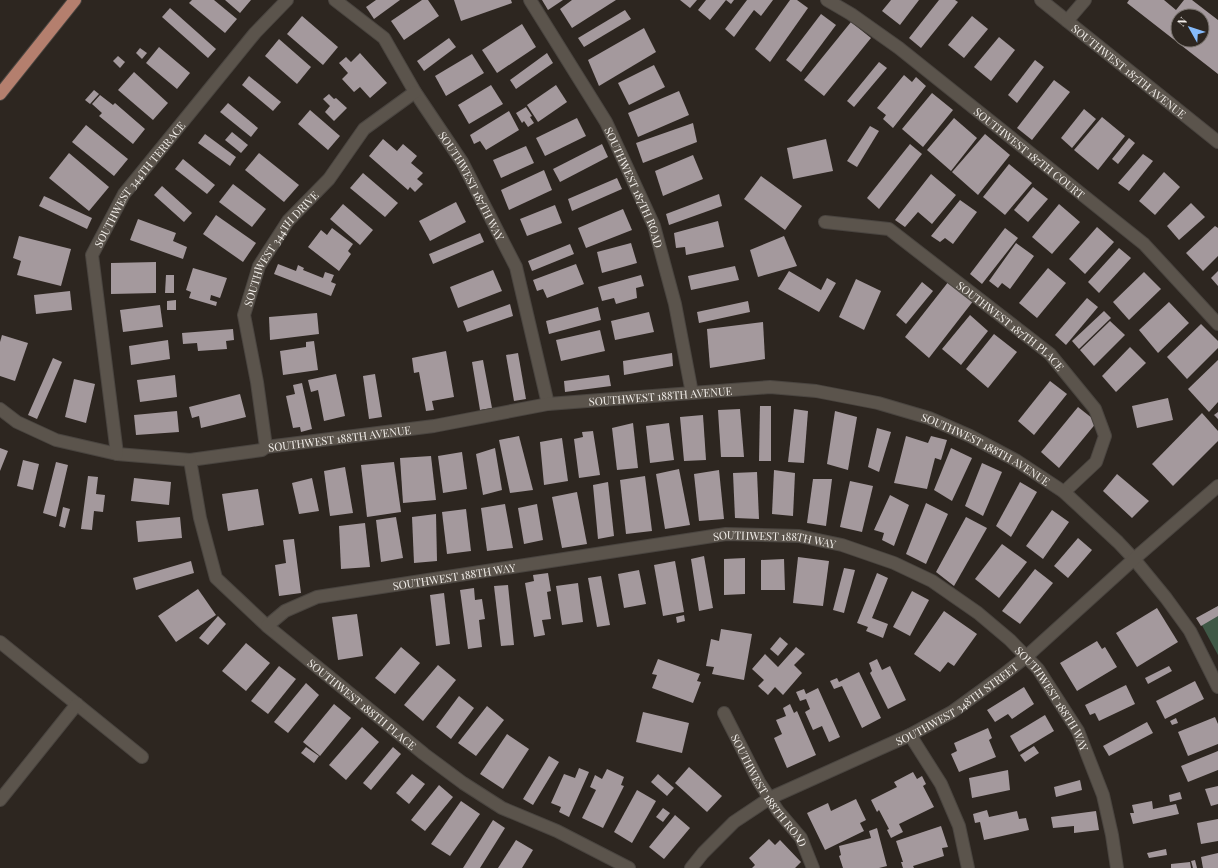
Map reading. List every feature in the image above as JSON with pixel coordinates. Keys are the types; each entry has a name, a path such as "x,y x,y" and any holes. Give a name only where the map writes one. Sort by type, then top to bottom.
{"main road":[{"path":"0,94 75,0"}],"street":[{"name":"SOUTHWEST 344TH TERRACE","path":"116,454 92,255 124,194 255,33 287,0"},
{"name":"SOUTHWEST 187TH WAY","path":"335,0 384,38 415,92 462,162 516,267 548,404"},
{"name":"SOUTHWEST 187TH ROAD","path":"530,0 606,122 654,226 675,304 692,393"},
{"name":"SOUTHWEST 187TH COURT","path":"827,0 851,14 899,48 1144,244 1218,324"},
{"name":"SOUTHWEST 187TH AVENUE","path":"1041,0 1218,142"},
{"path":"1067,21 1085,0"},
{"name":"SOUTHWEST 344TH DRIVE","path":"266,446 257,382 244,315 259,266 288,221 329,180 364,129 415,92"},
{"name":"SOUTHWEST 187TH PLACE","path":"825,222 889,229 1050,354 1095,410 1105,436 1096,462 1064,492"},
{"name":"SOUTHWEST 188TH AVENUE","path":"0,409 17,422 56,440 116,454 190,460 262,450 266,446 434,426 548,404 770,388 816,391 878,403 929,418 970,436 1017,461 1064,492 1118,542 1166,598 1190,631 1218,687"},
{"name":"SOUTHWEST 188TH PLACE","path":"190,460 200,518 216,578 267,626 462,783 502,808 557,831 629,868"},
{"name":"SOUTHWEST 348TH STREET","path":"691,868 703,853 734,822 770,798 910,735 952,712 1027,656 1134,559 1218,486"},
{"name":"SOUTHWEST 188TH WAY","path":"267,626 285,611 318,597 726,534 799,536 842,545 894,562 932,581 978,613 1027,656 1038,669 1078,730 1103,795 1112,835 1117,868"},
{"path":"0,642 142,757"},
{"path":"0,800 77,704"},
{"name":"SOUTHWEST 188TH ROAD","path":"724,713 760,782 778,811 801,838 813,868"},
{"path":"910,735 941,784 959,826 968,868"}],"green space":[{"path":"1218,606 1218,655 1198,618"}],"building":[{"path":"192,0 214,0 237,19 225,33 189,3"},
{"path":"225,0 251,0 240,13"},
{"path":"376,0 400,0 374,19 366,7"},
{"path":"422,0 428,0 439,16 404,40 391,21"},
{"path":"454,0 511,0 512,3 461,21"},
{"path":"542,0 563,0 548,10"},
{"path":"572,0 616,0 572,28 560,9"},
{"path":"680,0 697,0 690,8"},
{"path":"706,0 726,0 710,20 698,10"},
{"path":"726,0 734,0 731,4"},
{"path":"747,0 773,0 761,16 754,10 734,37 725,29"},
{"path":"790,0 797,0 808,8 770,62 755,49"},
{"path":"891,0 919,0 900,25 882,11"},
{"path":"939,0 955,0 958,2 921,48 909,38"},
{"path":"1129,0 1164,0 1174,8 1170,8 1170,37 1127,3"},
{"path":"1184,0 1192,0 1202,8 1178,8"},
{"path":"170,8 216,49 208,58 162,17"},
{"path":"625,10 631,19 584,47 578,38"},
{"path":"821,14 836,25 801,72 786,60"},
{"path":"1210,14 1218,20 1218,74 1185,48 1210,48"},
{"path":"302,16 338,47 323,65 287,34"},
{"path":"972,16 988,29 964,58 948,45"},
{"path":"851,22 871,38 824,96 804,80"},
{"path":"522,24 536,47 497,73 482,50"},
{"path":"644,28 656,52 599,86 588,60"},
{"path":"999,37 1015,50 991,81 974,67"},
{"path":"449,38 456,47 424,71 417,61"},
{"path":"279,39 311,67 297,84 265,56"},
{"path":"159,47 190,73 177,89 146,63"},
{"path":"140,48 147,53 142,59 136,53"},
{"path":"360,53 387,83 370,98 360,87 354,92 342,79 348,73 339,63 346,57 351,62"},
{"path":"547,53 553,63 516,89 510,80"},
{"path":"472,54 484,73 446,96 435,76"},
{"path":"118,56 125,62 120,68 113,61"},
{"path":"1035,60 1044,67 1017,103 1008,95"},
{"path":"879,62 887,68 854,107 847,101"},
{"path":"654,65 665,87 629,105 618,83"},
{"path":"134,72 168,103 153,120 118,90"},
{"path":"904,75 912,82 916,77 926,86 893,128 883,119 886,115 877,108"},
{"path":"249,76 281,102 273,111 242,85"},
{"path":"1054,80 1070,92 1032,140 1017,128"},
{"path":"491,85 503,104 469,124 458,105"},
{"path":"556,85 567,102 538,122 527,105"},
{"path":"94,90 99,94 90,104 85,100"},
{"path":"679,91 689,115 638,137 628,113"},
{"path":"932,93 953,110 923,147 902,129"},
{"path":"329,94 347,108 334,121 325,112 330,106 323,99"},
{"path":"100,95 113,105 115,103 145,129 133,144 99,116 102,113 92,104"},
{"path":"228,103 258,128 251,137 220,112"},
{"path":"526,107 532,116 530,117 534,123 528,127 524,121 522,123 516,113"},
{"path":"1084,109 1096,119 1072,148 1061,138"},
{"path":"310,110 340,136 328,150 298,124"},
{"path":"509,111 519,130 486,150 480,141 474,144 470,135"},
{"path":"1102,117 1125,136 1098,170 1074,150"},
{"path":"577,118 586,136 545,156 536,138"},
{"path":"954,118 977,138 951,171 927,150"},
{"path":"693,123 697,142 643,163 636,143"},
{"path":"86,125 128,159 114,176 72,142"},
{"path":"870,126 879,131 857,167 847,161"},
{"path":"232,132 248,145 241,153 225,140"},
{"path":"205,134 236,157 230,166 198,143"},
{"path":"985,134 1010,155 978,195 952,172"},
{"path":"1129,138 1135,143 1118,164 1112,159"},
{"path":"383,139 397,151 403,144 417,156 411,163 423,173 417,179 423,184 415,192 410,187 408,190 369,156"},
{"path":"826,139 833,171 793,179 787,148"},
{"path":"602,144 608,157 560,182 553,169"},
{"path":"910,144 922,154 879,209 867,198"},
{"path":"526,146 534,163 501,178 493,160"},
{"path":"69,153 109,187 89,211 49,178"},
{"path":"259,153 299,185 284,202 245,170"},
{"path":"1143,154 1153,161 1129,191 1118,183"},
{"path":"693,155 703,179 663,196 655,171"},
{"path":"183,159 215,185 207,194 175,169"},
{"path":"1009,164 1032,183 1005,215 983,197"},
{"path":"544,170 552,190 509,210 501,190"},
{"path":"1164,172 1180,187 1155,215 1139,201"},
{"path":"363,173 398,203 385,217 350,188"},
{"path":"931,174 956,195 932,224 918,212 905,227 895,220"},
{"path":"761,176 802,206 785,230 744,199"},
{"path":"617,178 622,189 572,211 568,199"},
{"path":"233,184 266,209 252,227 219,202"},
{"path":"162,186 192,213 184,222 154,195"},
{"path":"1033,187 1048,199 1028,222 1014,210"},
{"path":"719,194 722,206 669,225 666,214"},
{"path":"44,196 92,218 87,229 39,206"},
{"path":"960,200 977,212 953,244 945,238 940,242 931,236"},
{"path":"456,202 466,222 430,241 419,221"},
{"path":"1191,203 1205,217 1179,240 1167,226"},
{"path":"343,204 373,230 360,245 330,219"},
{"path":"1059,204 1080,222 1052,254 1032,237"},
{"path":"555,205 562,223 527,236 520,219"},
{"path":"623,209 632,230 586,248 578,228"},
{"path":"216,215 256,243 243,262 203,234"},
{"path":"138,219 176,233 173,241 187,247 183,259 130,240"},
{"path":"718,221 724,247 686,255 685,247 676,248 674,233"},
{"path":"1215,226 1218,228 1218,256 1203,271 1186,253"},
{"path":"1097,227 1114,242 1085,274 1069,259"},
{"path":"332,228 353,244 348,251 351,254 339,271 308,247 321,230 327,235"},
{"path":"1005,228 1018,238 982,284 970,274"},
{"path":"480,233 484,242 433,264 429,254"},
{"path":"19,236 71,249 61,286 17,275 21,261 13,258"},
{"path":"784,236 797,266 758,277 750,250"},
{"path":"631,243 637,263 602,273 597,252"},
{"path":"1016,243 1034,256 1010,289 1002,283 998,288 989,281"},
{"path":"570,244 574,254 532,271 528,261"},
{"path":"1119,248 1131,258 1099,293 1088,282"},
{"path":"156,262 156,293 111,294 111,263"},
{"path":"278,264 296,271 298,265 304,268 303,270 323,278 325,272 334,275 331,282 336,284 331,296 274,274"},
{"path":"576,264 584,284 547,298 543,289 537,291 533,280"},
{"path":"735,266 739,280 691,290 688,276"},
{"path":"193,268 227,278 220,298 211,295 210,300 217,302 216,306 189,298 191,292 186,290"},
{"path":"1048,268 1066,283 1037,318 1019,303"},
{"path":"493,270 502,291 458,308 450,287"},
{"path":"789,271 821,290 827,278 836,283 819,312 778,289"},
{"path":"1218,271 1218,286 1211,278"},
{"path":"1144,272 1161,289 1129,320 1113,302"},
{"path":"166,275 174,275 174,293 165,293"},
{"path":"641,275 644,286 636,288 637,298 616,304 614,298 602,301 598,287"},
{"path":"856,279 881,291 864,330 839,317"},
{"path":"949,281 974,300 929,358 905,337"},
{"path":"922,282 933,291 906,324 896,315"},
{"path":"70,291 72,310 36,314 34,295"},
{"path":"1087,298 1098,307 1066,345 1055,335"},
{"path":"176,300 176,310 167,310 167,301"},
{"path":"748,301 750,312 699,323 697,312"},
{"path":"1169,302 1189,323 1158,353 1139,330"},
{"path":"510,304 513,316 467,332 463,321"},
{"path":"160,305 163,327 123,332 120,310"},
{"path":"598,307 601,320 549,334 546,321"},
{"path":"1104,311 1111,318 1079,349 1072,341"},
{"path":"649,312 654,332 615,340 611,321"},
{"path":"317,313 319,334 270,340 269,317"},
{"path":"970,315 988,331 961,365 942,349"},
{"path":"1110,321 1125,335 1094,366 1080,350"},
{"path":"763,322 765,359 710,368 707,329"},
{"path":"1201,324 1218,341 1218,348 1187,379 1167,357"},
{"path":"233,329 234,340 226,341 227,349 198,351 197,343 183,344 182,333"},
{"path":"600,330 605,351 561,361 556,340"},
{"path":"994,334 1017,352 988,388 966,369"},
{"path":"2,335 28,343 15,381 0,376 0,342"},
{"path":"168,340 170,359 131,365 129,346"},
{"path":"314,341 318,370 283,375 280,351 306,347 306,342"},
{"path":"1130,347 1146,363 1116,392 1102,376"},
{"path":"446,351 454,397 432,401 434,410 426,411 419,372 414,373 412,358"},
{"path":"518,353 526,399 514,401 506,355"},
{"path":"672,353 673,366 624,375 623,361"},
{"path":"53,358 62,362 37,419 28,415"},
{"path":"483,360 492,408 480,410 472,362"},
{"path":"1218,360 1218,402 1209,412 1188,389"},
{"path":"336,374 345,416 324,421 318,390 311,392 308,380"},
{"path":"375,374 382,417 369,419 363,376"},
{"path":"175,375 177,397 140,402 137,380"},
{"path":"609,375 611,386 565,392 564,381"},
{"path":"74,379 95,384 86,423 65,417"},
{"path":"1050,381 1067,394 1034,435 1018,421"},
{"path":"302,383 312,429 301,432 300,427 293,428 286,396 295,394 293,385"},
{"path":"240,394 246,417 201,428 199,416 192,418 189,407"},
{"path":"1168,398 1173,420 1137,428 1132,406"},
{"path":"760,406 771,406 771,461 759,461"},
{"path":"1078,407 1097,422 1059,468 1041,452"},
{"path":"740,409 744,457 721,457 718,410"},
{"path":"794,409 808,411 804,463 788,462"},
{"path":"177,411 179,432 136,435 134,415"},
{"path":"835,411 857,417 848,470 827,464"},
{"path":"1218,412 1218,419 1214,415"},
{"path":"1202,413 1218,431 1218,441 1173,486 1152,464"},
{"path":"703,415 706,460 684,461 680,417"},
{"path":"633,423 638,468 617,470 612,428"},
{"path":"669,423 674,460 650,463 646,426"},
{"path":"877,428 891,432 879,472 868,467"},
{"path":"593,431 600,475 579,478 574,439 583,437 582,432"},
{"path":"519,436 533,490 510,493 499,440"},
{"path":"906,436 928,443 931,436 947,440 941,460 935,458 927,489 894,483"},
{"path":"562,438 568,481 544,485 540,442"},
{"path":"0,448 8,451 0,471"},
{"path":"495,448 502,490 483,495 476,454"},
{"path":"951,448 972,458 952,501 934,490"},
{"path":"462,452 467,489 443,493 438,456"},
{"path":"431,456 436,500 403,503 400,458"},
{"path":"23,460 39,464 33,490 17,486"},
{"path":"56,462 68,465 56,517 43,513"},
{"path":"394,462 401,512 367,517 361,465"},
{"path":"982,463 1002,472 983,516 965,506"},
{"path":"345,467 353,513 330,516 324,471"},
{"path":"679,469 690,525 665,529 656,474"},
{"path":"719,470 724,519 699,521 694,474"},
{"path":"774,470 795,473 793,516 772,514"},
{"path":"757,472 759,519 735,518 733,473"},
{"path":"1117,474 1149,501 1132,518 1103,491"},
{"path":"88,476 98,477 96,494 105,495 103,512 94,511 92,530 81,529"},
{"path":"645,476 652,531 626,534 620,480"},
{"path":"134,478 171,482 169,505 131,501"},
{"path":"312,478 319,511 299,514 292,483"},
{"path":"813,479 832,479 826,526 807,523"},
{"path":"850,481 873,486 862,532 840,527"},
{"path":"608,482 614,536 598,539 593,485"},
{"path":"1020,482 1037,492 1011,537 996,526"},
{"path":"258,489 264,525 228,531 222,494"},
{"path":"577,492 587,544 562,548 552,497"},
{"path":"890,495 909,505 894,546 882,540 884,533 874,530"},
{"path":"926,503 948,514 926,564 906,554"},
{"path":"505,504 513,548 487,551 481,508"},
{"path":"537,504 543,540 524,544 518,508"},
{"path":"63,507 70,509 65,528 59,526"},
{"path":"466,509 471,551 447,554 442,512"},
{"path":"1052,510 1069,522 1043,559 1026,546"},
{"path":"436,514 437,561 414,563 412,517"},
{"path":"180,517 182,538 138,542 136,521"},
{"path":"396,517 403,558 381,562 376,520"},
{"path":"966,517 987,528 954,586 936,572"},
{"path":"365,523 370,567 341,569 339,526"},
{"path":"1078,538 1092,550 1068,578 1054,566"},
{"path":"294,539 301,593 279,596 275,565 286,563 283,540"},
{"path":"1002,544 1027,562 999,598 975,579"},
{"path":"704,556 713,608 699,611 691,559"},
{"path":"798,557 829,561 823,606 793,603"},
{"path":"745,558 745,594 724,595 724,559"},
{"path":"784,559 785,590 761,590 761,560"},
{"path":"191,561 194,573 136,590 133,578"},
{"path":"675,561 684,612 663,616 654,565"},
{"path":"844,568 855,570 844,613 833,610"},
{"path":"1035,569 1053,583 1020,624 1002,611"},
{"path":"639,570 646,604 624,608 618,574"},
{"path":"548,573 551,591 547,592 551,619 542,620 545,635 534,637 525,583 534,581 533,575"},
{"path":"877,573 888,578 872,618 888,624 883,638 866,631 868,627 857,623"},
{"path":"601,576 610,625 597,627 588,578"},
{"path":"578,583 583,622 562,625 556,586"},
{"path":"508,585 514,645 501,646 494,586"},
{"path":"474,588 475,600 482,599 485,619 479,620 482,647 468,649 460,590"},
{"path":"198,589 216,615 176,642 158,616"},
{"path":"912,591 929,600 910,636 893,627"},
{"path":"444,593 450,644 436,646 430,595"},
{"path":"1218,606 1218,616 1201,626 1196,618"},
{"path":"1157,608 1178,642 1137,667 1116,633"},
{"path":"944,611 977,634 954,666 948,662 940,672 914,654"},
{"path":"357,614 363,656 338,660 332,617"},
{"path":"684,615 685,621 677,623 676,617"},
{"path":"218,616 226,624 208,645 199,638"},
{"path":"721,629 752,634 744,680 712,674 714,667 706,666 711,639 719,641"},
{"path":"780,637 788,644 778,656 770,649"},
{"path":"1097,641 1102,649 1105,647 1117,667 1077,691 1060,663"},
{"path":"246,643 270,663 246,691 222,671"},
{"path":"401,647 420,663 395,694 375,678"},
{"path":"796,647 805,654 794,665 802,673 783,695 775,687 768,695 758,686 764,680 752,669 765,654 778,667"},
{"path":"658,659 700,674 697,681 701,682 693,703 652,688 657,675 652,674"},
{"path":"877,659 882,670 890,666 906,700 888,709 870,673 872,671 869,663"},
{"path":"438,665 456,680 423,721 404,705"},
{"path":"279,666 296,679 268,714 251,701"},
{"path":"1169,666 1172,671 1148,684 1145,678"},
{"path":"859,672 881,718 862,728 842,686 834,689 830,681 837,678 839,682"},
{"path":"1195,681 1204,699 1165,719 1156,701"},
{"path":"306,683 319,695 288,733 274,722"},
{"path":"1126,685 1135,704 1099,721 1095,713 1090,715 1085,705"},
{"path":"1024,687 1034,704 1012,719 1008,714 995,722 987,710"},
{"path":"818,688 840,737 829,742 822,726 813,730 805,712 810,709 806,699 800,701 796,692 804,689 806,694"},
{"path":"459,696 474,708 451,739 436,727"},
{"path":"334,704 351,718 320,756 303,742"},
{"path":"790,704 794,713 797,711 816,755 787,768 774,738 782,734 776,720 786,716 783,708"},
{"path":"487,706 504,720 476,756 458,743"},
{"path":"643,712 689,723 682,753 636,742"},
{"path":"1045,715 1054,731 1019,752 1010,736"},
{"path":"1215,717 1218,724 1218,744 1188,756 1178,732"},
{"path":"1176,718 1178,723 1172,725 1170,721"},
{"path":"1147,722 1153,733 1109,756 1103,746"},
{"path":"362,727 379,742 346,780 329,765"},
{"path":"988,728 992,738 989,740 996,757 959,772 951,754 957,751 954,743"},
{"path":"507,734 529,749 503,789 480,774"},
{"path":"1034,746 1039,753 1025,762 1020,755"},
{"path":"306,747 319,756 314,763 301,753"},
{"path":"393,747 401,754 371,790 363,783"},
{"path":"1218,751 1218,770 1188,782 1181,766"},
{"path":"549,756 559,762 533,805 523,799"},
{"path":"689,767 722,796 707,812 675,783"},
{"path":"579,768 589,772 569,817 559,812 561,807 551,803 564,774 575,778"},
{"path":"607,769 624,777 621,785 624,786 603,828 582,818 596,790 590,787 595,775 602,779"},
{"path":"1008,770 1010,790 972,798 969,778"},
{"path":"913,772 917,779 922,776 926,784 923,786 934,807 899,824 903,832 891,838 887,830 889,829 879,810 877,812 871,800 897,787 894,782"},
{"path":"412,774 425,784 409,804 396,793"},
{"path":"658,774 674,788 667,796 651,782"},
{"path":"1080,780 1082,790 1056,797 1054,787"},
{"path":"439,785 453,797 425,831 411,820"},
{"path":"1218,786 1218,804 1211,806 1205,789"},
{"path":"637,790 656,801 632,843 614,832"},
{"path":"1180,792 1182,799 1170,802 1169,795"},
{"path":"856,799 866,820 860,823 864,831 825,850 807,813 828,803 831,811"},
{"path":"461,801 480,814 450,856 431,844"},
{"path":"1152,801 1153,809 1176,804 1179,814 1133,824 1130,813 1134,813 1132,805"},
{"path":"663,808 670,813 663,822 656,817"},
{"path":"987,810 989,817 1017,811 1019,819 1026,818 1029,830 984,840 980,822 975,823 973,814"},
{"path":"1096,811 1099,830 1074,833 1074,826 1053,828 1051,817"},
{"path":"675,815 690,828 664,859 649,847"},
{"path":"1218,819 1218,841 1201,844 1197,823"},
{"path":"493,820 505,828 480,868 463,868"},
{"path":"941,826 948,847 942,848 944,856 913,866 914,868 903,868 901,862 903,862 896,841"},
{"path":"877,828 887,866 879,868 843,868 839,856 841,855 839,846 871,838 869,831"},
{"path":"769,839 775,845 780,840 801,862 795,868 752,868 755,865 749,858"},
{"path":"516,840 533,850 522,868 498,868"},
{"path":"1166,849 1167,855 1149,858 1147,853"},
{"path":"1218,853 1218,868 1203,868 1201,857"},
{"path":"1195,860 1197,868 1193,868 1191,861"},
{"path":"1190,862 1191,868 1171,868 1171,864"}]}
